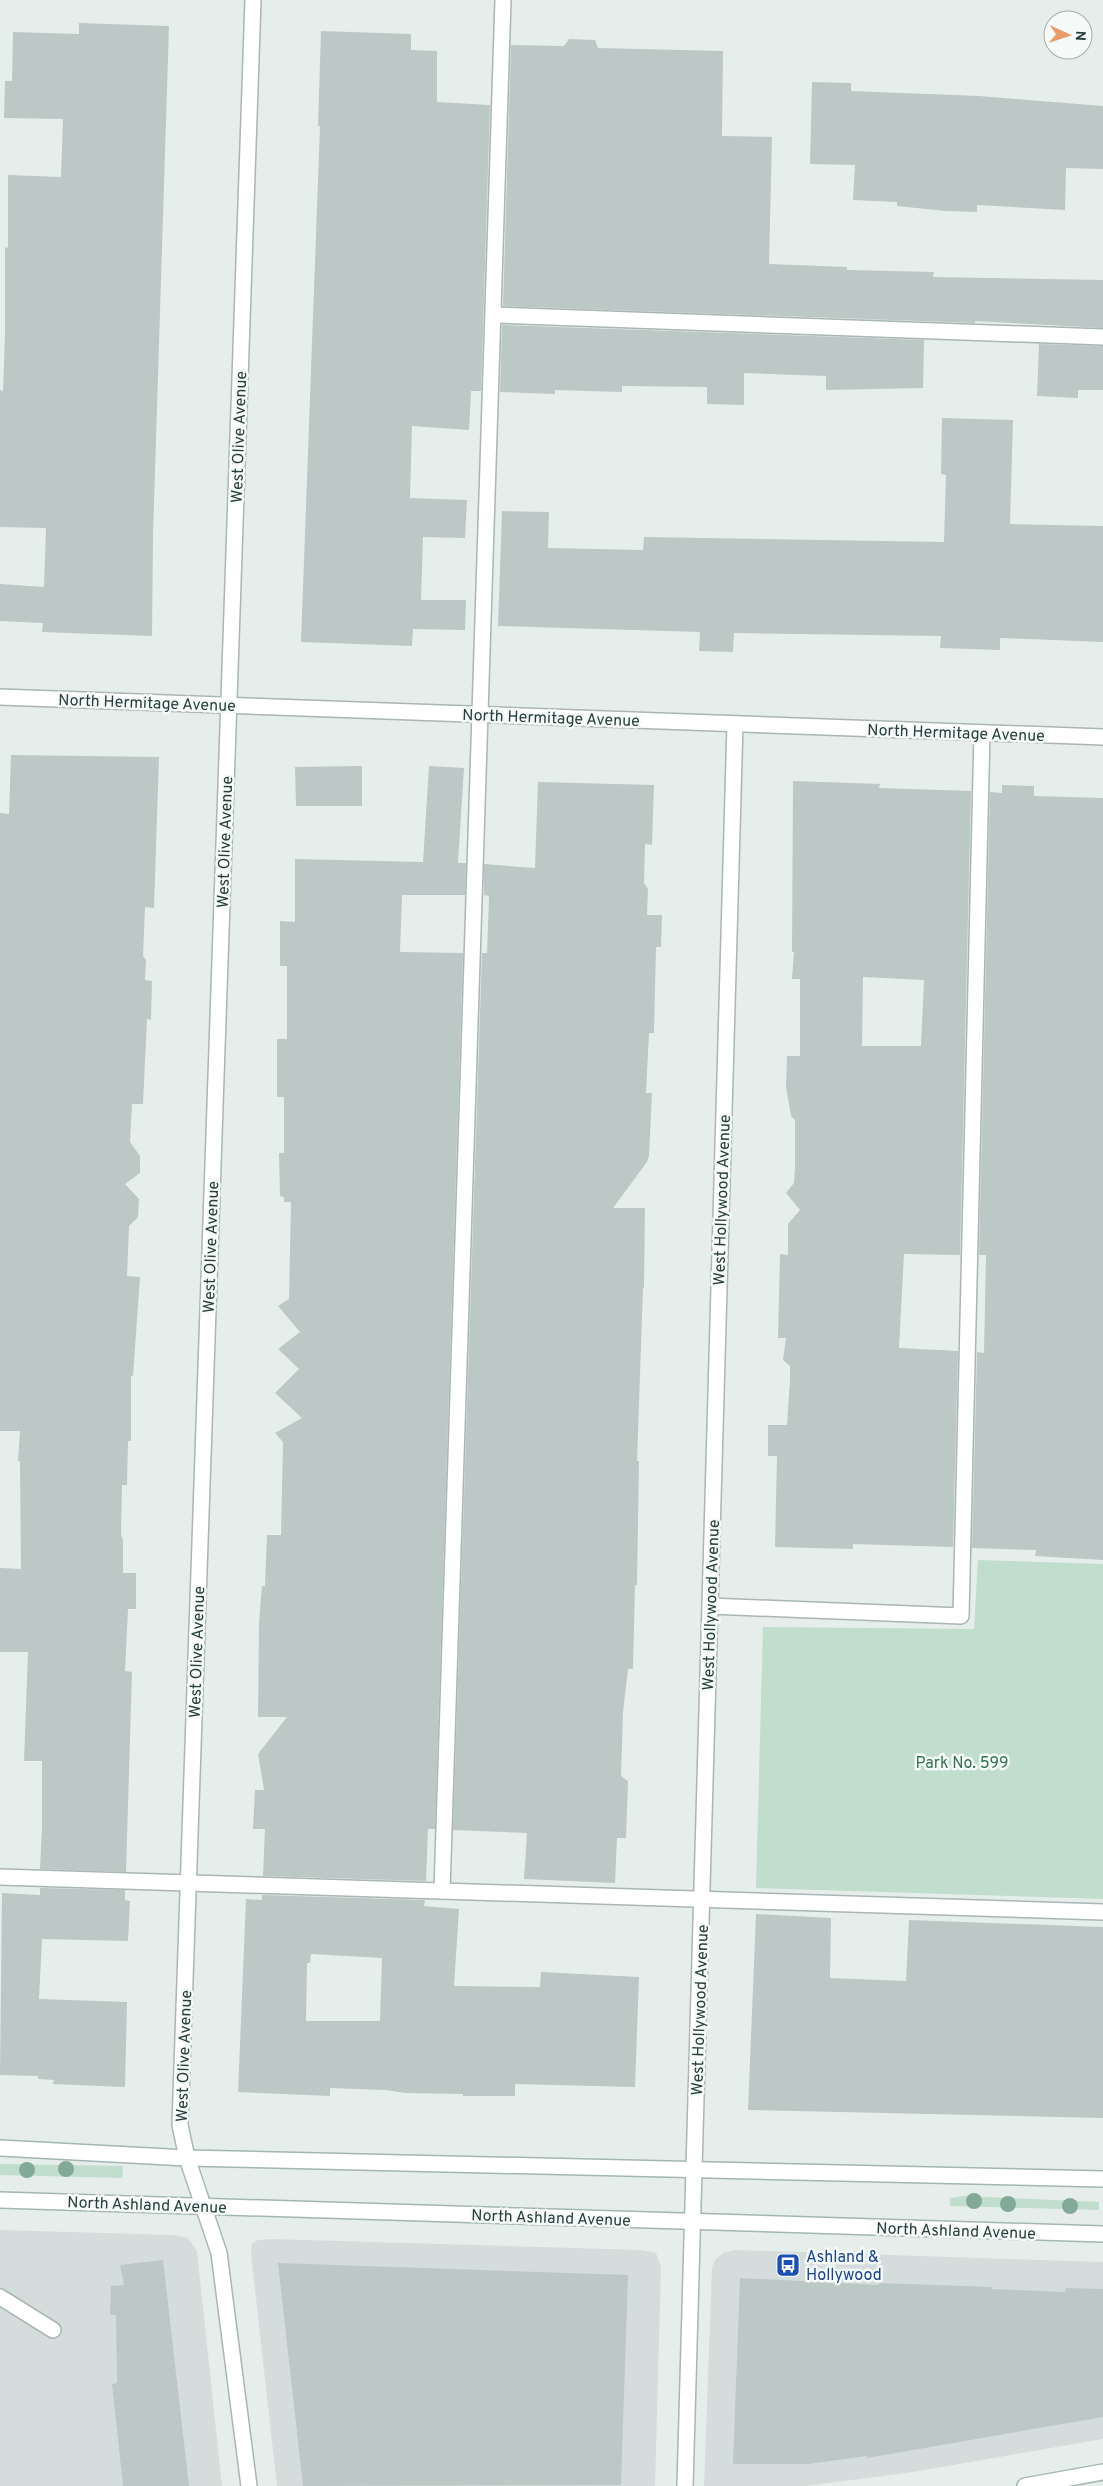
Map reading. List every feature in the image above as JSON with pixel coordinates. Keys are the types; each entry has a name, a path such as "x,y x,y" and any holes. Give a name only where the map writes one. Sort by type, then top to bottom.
{"street":[{"name":"West Olive Avenue","path":"249,2486 219,2253 186,2158 180,2125 253,0"},
{"path":"442,1891 503,0"},
{"path":"494,315 1103,337"},
{"name":"North Hermitage Avenue","path":"0,697 1103,738"},
{"name":"West Hollywood Avenue","path":"685,2486 735,724"},
{"path":"710,1606 961,1616 982,733"},
{"path":"0,1877 1103,1912"},
{"path":"0,2148 186,2158 1103,2179"},
{"name":"North Ashland Avenue","path":"0,2200 1103,2234"},
{"path":"0,2297 53,2330"},
{"path":"1025,2486 1103,2472"}],"shaded area":[{"path":"0,2230 173,2235 188,2238 197,2251 222,2486 0,2486"},
{"path":"258,2240 640,2250 656,2253 661,2267 655,2486 277,2486 251,2254 252,2244"},
{"path":"736,2250 1103,2262 1103,2439 913,2472 806,2486 704,2486 712,2268 715,2260 723,2253"}],"green space":[{"name":"Park No. 599","path":"978,1560 1103,1564 1103,1899 756,1888 763,1627 974,1629"},
{"path":"0,2164 123,2166 122,2178 0,2175"},
{"path":"964,2196 1099,2202 1099,2210 950,2206 950,2198"}],"building":[{"path":"79,23 169,26 153,535 152,636 42,632 43,623 0,621 0,584 44,587 46,528 0,527 0,390 3,391 5,247 8,248 8,175 61,177 63,119 4,118 5,81 12,81 13,32 79,34"},
{"path":"321,31 411,34 411,50 437,51 437,102 490,105 481,391 471,391 469,430 412,426 410,498 467,500 465,538 423,537 421,600 466,600 465,630 413,629 412,646 301,642 320,126 318,126"},
{"path":"569,39 595,40 598,48 723,51 722,136 772,137 769,264 847,267 847,270 934,272 933,277 1103,280 1103,328 975,321 975,323 503,306 511,45 564,46"},
{"path":"812,82 851,83 851,91 979,96 1103,106 1103,169 1066,168 1065,210 977,205 977,212 945,211 897,206 897,202 853,200 855,165 810,164"},
{"path":"502,325 924,340 923,388 826,390 826,376 744,373 744,405 707,404 707,387 622,386 622,392 555,390 555,394 500,392"},
{"path":"1039,344 1103,346 1103,390 1078,390 1078,398 1037,396"},
{"path":"942,418 1013,420 1010,524 1103,526 1103,642 1000,638 1000,650 940,648 941,636 734,633 733,652 699,651 700,632 498,626 502,511 549,512 548,548 643,550 644,537 944,542 946,475 941,474"},
{"path":"11,755 159,757 154,908 145,907 143,956 146,960 145,980 152,981 151,1020 147,1019 143,1104 132,1104 130,1142 140,1156 140,1173 125,1184 139,1199 138,1217 129,1226 127,1276 140,1277 133,1376 131,1376 131,1441 128,1441 127,1485 122,1485 121,1534 123,1540 123,1573 136,1573 136,1609 128,1609 125,1671 132,1672 126,1872 40,1869 42,1761 24,1761 28,1652 0,1652 0,1568 21,1569 20,1461 18,1461 20,1431 0,1431 0,813 9,814"},
{"path":"362,766 362,806 296,806 295,767"},
{"path":"429,766 464,768 458,863 466,863 465,895 402,895 400,952 463,953 435,1829 428,1829 426,1881 263,1876 265,1829 253,1829 255,1790 264,1790 258,1754 287,1717 258,1717 259,1623 262,1586 265,1586 267,1535 281,1535 283,1442 275,1433 302,1418 275,1393 299,1369 278,1349 300,1332 278,1306 289,1299 291,1202 284,1202 284,1197 280,1196 279,1153 284,1153 284,1097 277,1097 277,1039 287,1039 287,966 280,966 280,921 295,922 295,859 423,862"},
{"path":"793,781 880,784 879,788 971,791 960,1255 904,1254 899,1348 958,1351 953,1547 853,1544 853,1549 775,1547 777,1456 768,1456 768,1425 787,1425 790,1380 790,1366 783,1360 786,1338 778,1338 780,1254 788,1255 788,1224 800,1210 786,1193 794,1183 795,1168 795,1120 791,1116 786,1087 787,1056 800,1056 800,979 792,979 794,952 792,952","holes":["863,977 924,980 921,1046 862,1046"]},
{"path":"538,782 654,785 652,845 645,844 644,883 648,889 647,915 662,915 661,947 656,947 654,1033 649,1033 646,1093 652,1093 649,1156 647,1162 613,1208 645,1208 644,1288 637,1461 639,1461 637,1585 635,1585 633,1669 628,1669 623,1712 621,1776 628,1781 626,1838 617,1838 615,1883 524,1879 527,1833 453,1830 482,953 487,953 489,896 484,895 484,864 535,868"},
{"path":"1002,785 1034,786 1034,796 1103,798 1103,1560 1035,1556 1036,1550 972,1548 977,1352 984,1353 986,1255 979,1255 990,792 1002,793"},
{"path":"40,1888 125,1890 125,1900 130,1901 128,1941 42,1939 39,1999 127,2002 125,2087 53,2084 54,2080 38,2079 38,2076 0,2075 2,1893 40,1895"},
{"path":"262,1895 425,1900 424,1906 459,1909 454,1986 540,1987 541,1972 639,1977 635,2087 515,2084 515,2096 463,2096 463,2094 406,2093 386,2090 330,2088 330,2096 238,2092 246,1899 262,1900","holes":["311,1954 382,1958 380,2021 306,2021 307,1963 310,1963"]},
{"path":"756,1914 831,1918 830,1978 906,1981 909,1920 1103,1927 1103,2118 748,2110"},
{"path":"163,2260 189,2486 123,2486 112,2384 117,2383 116,2315 110,2315 111,2286 124,2285 120,2265"},
{"path":"278,2263 628,2275 621,2485 303,2486"},
{"path":"740,2278 879,2285 879,2283 992,2287 991,2289 1065,2292 1066,2288 1103,2289 1103,2417 867,2458 867,2456 808,2464 733,2464"}],"place":[{"name":"Ashland & Hollywood","path":"788,2265"}]}
